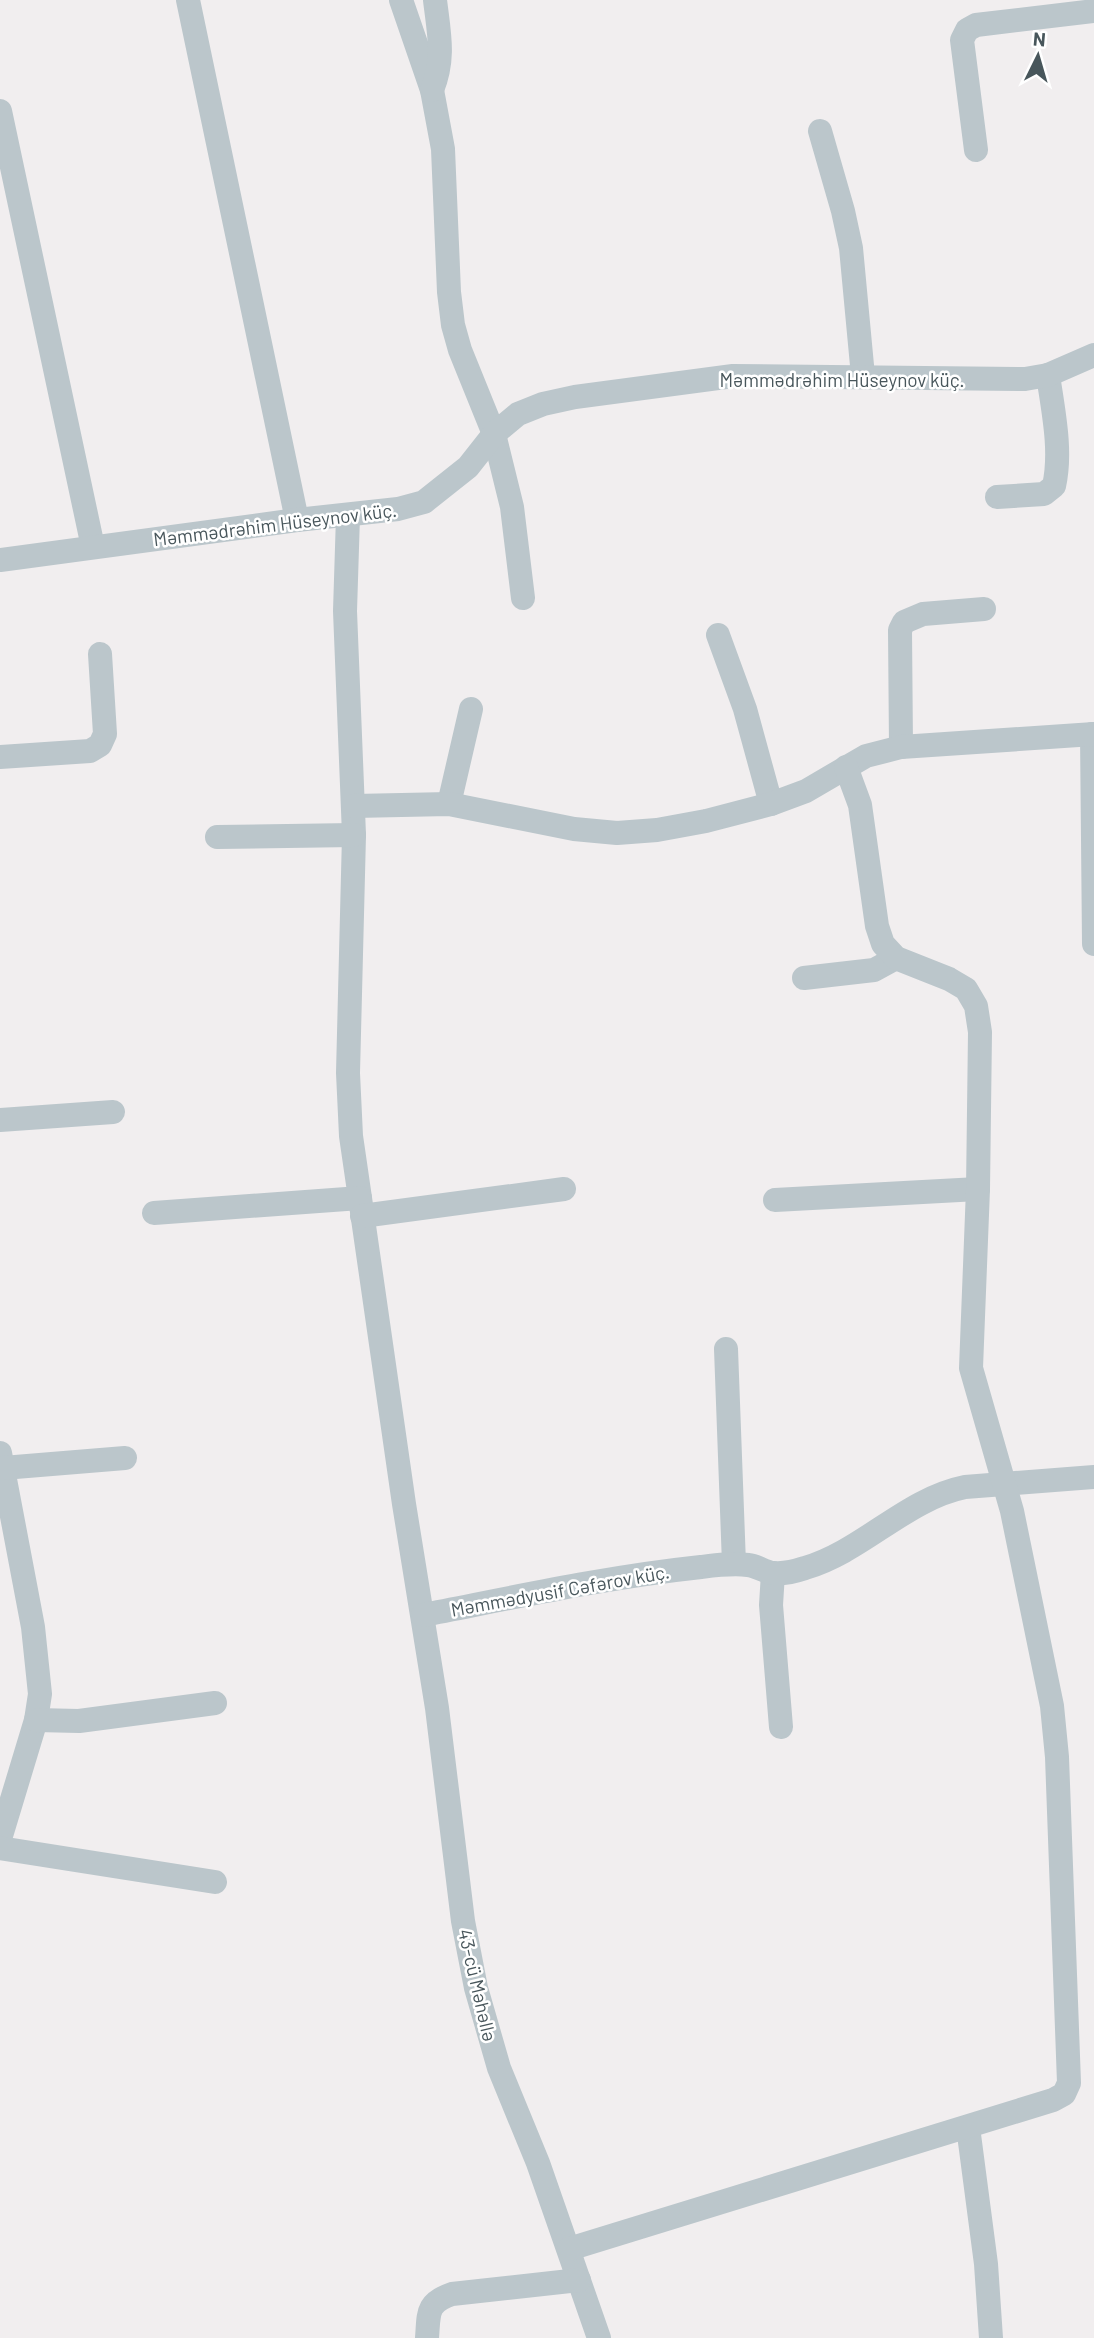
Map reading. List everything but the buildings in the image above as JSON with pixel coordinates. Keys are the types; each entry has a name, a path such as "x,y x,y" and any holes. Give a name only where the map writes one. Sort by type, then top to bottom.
{"street":[{"path":"188,0 297,520"},
{"path":"401,0 432,90 443,149 449,292 453,325 460,350 494,434 512,507 523,598"},
{"path":"432,90 440,71 441,52 435,0"},
{"path":"976,150 962,40 967,30 976,25 1094,11"},
{"path":"0,111 93,547"},
{"path":"820,131 851,248 863,376"},
{"name":"Məmmədrəhim Hüseynov küç.","path":"0,560 297,520 348,516 398,509 424,502 468,467 494,434 518,414 543,404 575,397 733,376 1004,379 1048,375 1094,355"},
{"path":"998,496 1044,494 1054,486 1057,473 1048,375"},
{"name":"43-cü Məhəllə","path":"348,516 345,611 354,806 348,1073 351,1136 454,1832 463,1921 476,1988 499,2068 538,2163 599,2338"},
{"path":"901,747 900,629 904,622 923,614 984,609"},
{"path":"718,635 745,709 771,804"},
{"path":"0,757 90,751 100,745 105,734 100,653"},
{"path":"449,804 471,709"},
{"path":"354,806 449,804 575,829 617,833 657,830 771,804 806,792 866,756 901,747 1093,734 1094,944"},
{"path":"569,2249 1053,2101 1064,2094 1069,2083 1058,1783 1052,1706 1005,1484 971,1368 978,1189 980,1032 976,1006 966,989 949,979 897,958 883,943 877,926 860,805 846,768"},
{"path":"217,837 354,835"},
{"path":"804,978 874,970 897,958"},
{"path":"0,1120 113,1112"},
{"path":"154,1213 361,1207 564,1189"},
{"path":"775,1200 978,1189"},
{"path":"726,1349 734,1564"},
{"path":"0,1839 36,1720 40,1694 33,1627 1,1460 125,1458"},
{"name":"Məmmədyusif Cəfərov küç.","path":"423,1615 636,1574 734,1564 773,1573 805,1569 851,1548 929,1498 947,1491 1094,1477"},
{"path":"773,1573 771,1605 781,1727"},
{"path":"36,1720 79,1721 215,1703"},
{"path":"0,1848 215,1882"},
{"path":"968,2127 986,2264 991,2338"},
{"path":"427,2338 429,2312 437,2299 452,2294 579,2280"}]}
